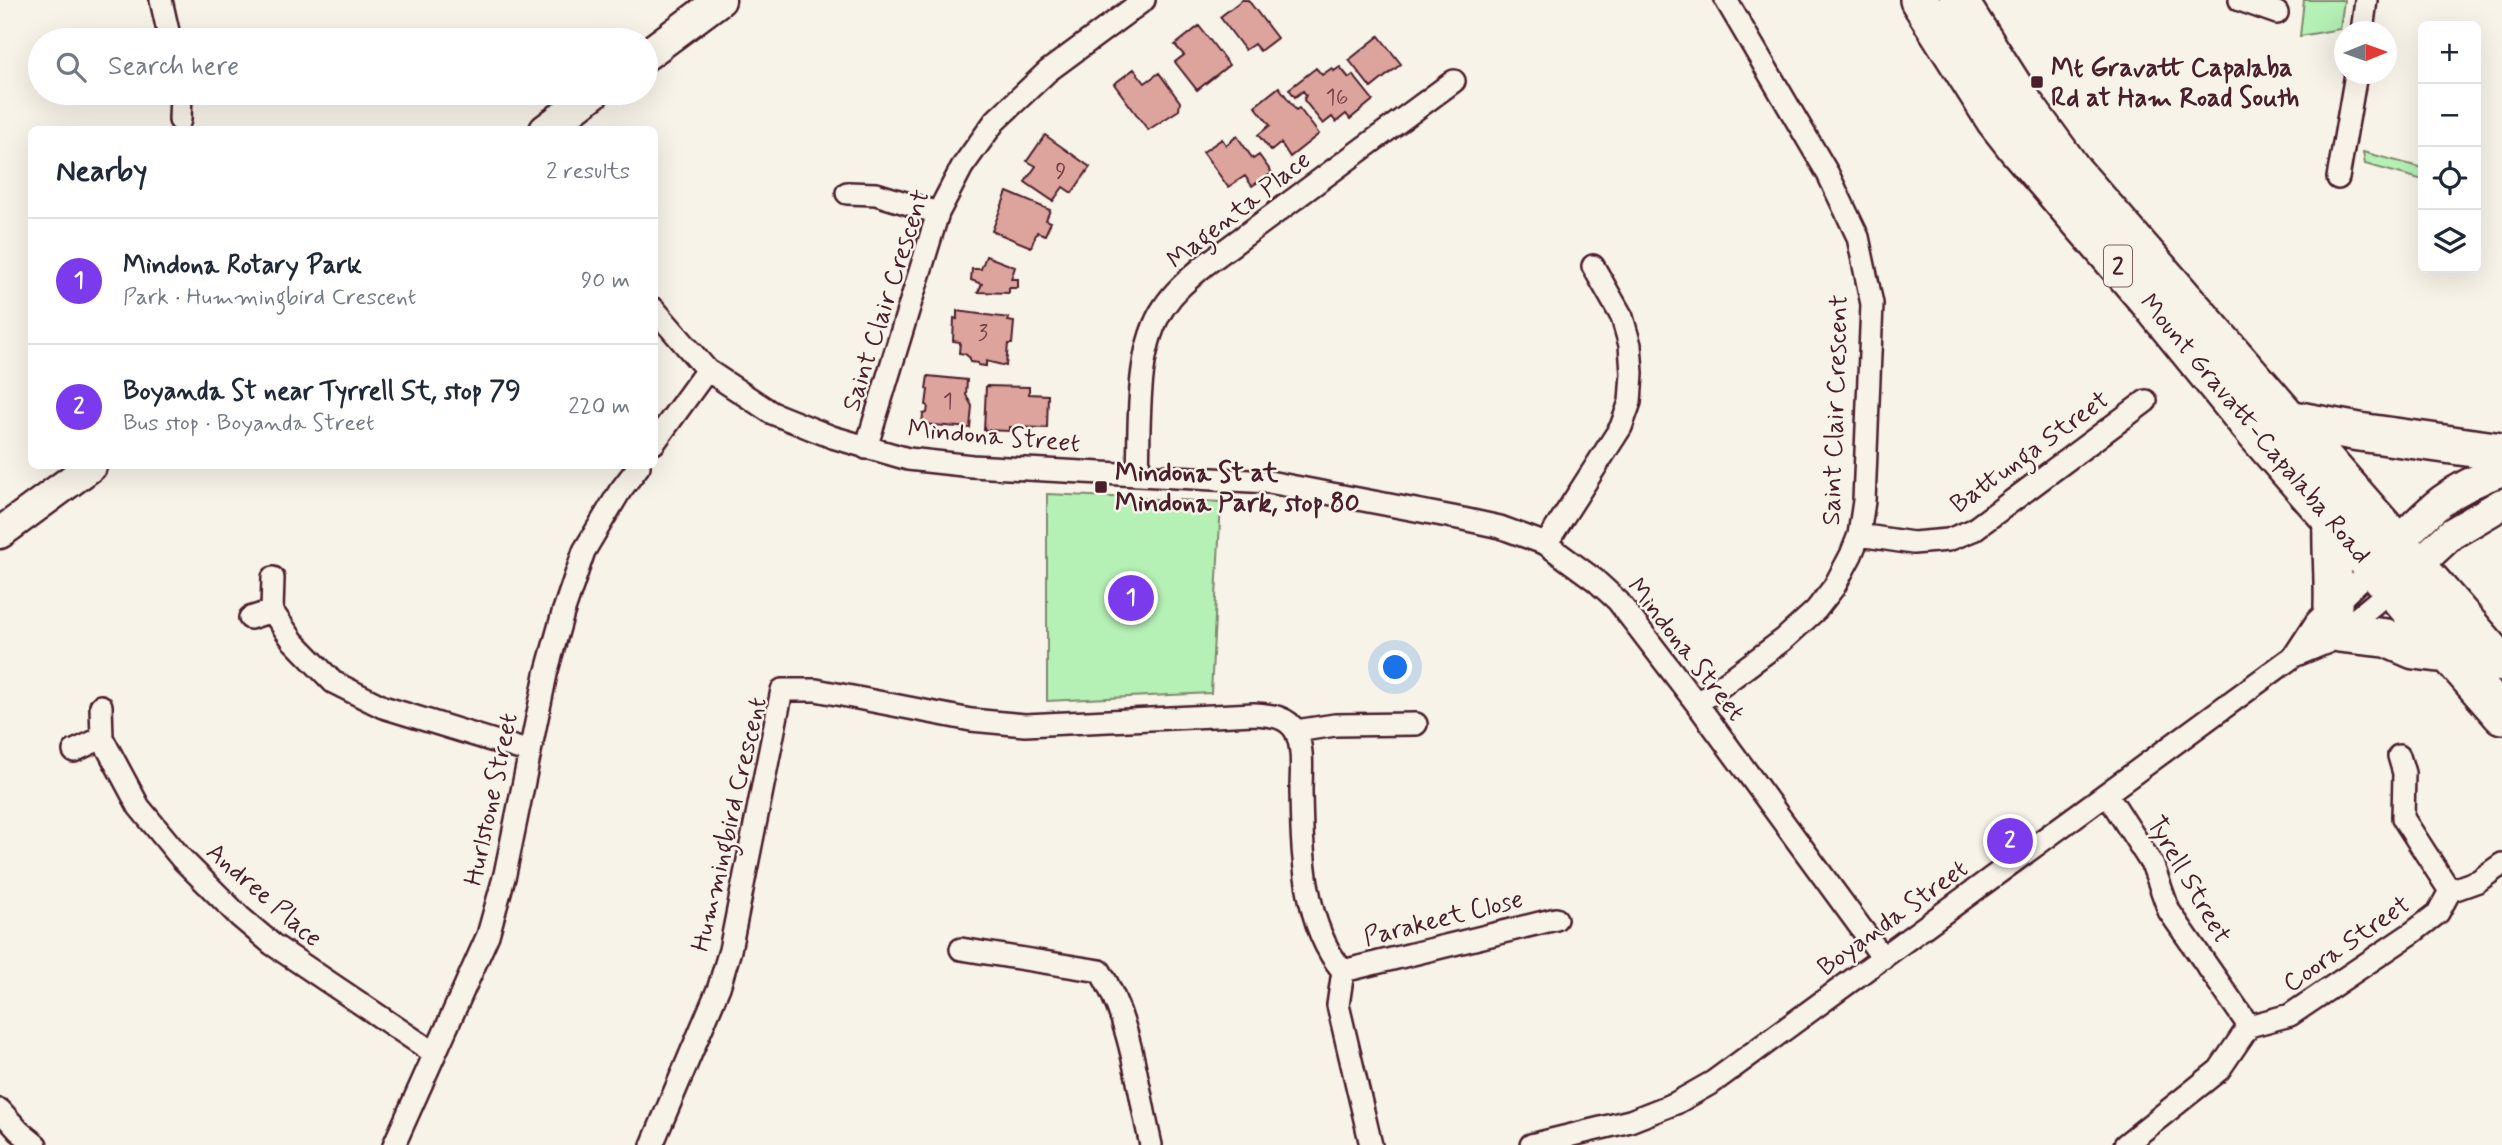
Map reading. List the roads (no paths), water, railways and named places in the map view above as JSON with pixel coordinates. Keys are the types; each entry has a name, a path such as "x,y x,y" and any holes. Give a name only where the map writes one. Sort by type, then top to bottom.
{"highway":[{"name":"Mount Gravatt-Capalaba Road","path":"1919,0 1995,120 2017,148 2332,522 2395,567 2502,663"},
{"name":"Mount Gravatt-Capalaba Road","path":"1958,0 2025,105 2073,171 2288,419 2395,567 2447,654 2502,715"},
{"path":"2288,419 2502,454"},
{"path":"2332,522 2336,620 2414,650 2447,654"}],"street":[{"path":"161,0 167,28"},
{"path":"658,46 720,0"},
{"name":"Saint Clair Crescent","path":"866,448 938,213 962,167 995,121 1048,71 1144,0"},
{"name":"Saint Clair Crescent","path":"1697,704 1783,640 1816,610 1834,587 1851,555 1859,534 1864,501 1872,304 1858,237 1828,174 1726,0"},
{"path":"2240,0 2277,13"},
{"path":"2364,21 2367,0"},
{"name":"Magenta Place","path":"1138,475 1142,384 1150,334 1169,300 1205,265 1454,81"},
{"path":"2338,178 2354,84"},
{"path":"180,120 181,105"},
{"path":"550,126 578,105"},
{"path":"847,193 876,194 938,213"},
{"path":"1546,544 1621,427 1630,402 1630,345 1622,317 1593,266"},
{"name":"Mindona Street","path":"658,314 707,370 772,413 832,437 908,459 972,466 1269,482 1500,527 1546,544 1595,580 1618,601 1883,958"},
{"path":"658,437 707,370"},
{"name":"Battunga Street","path":"1859,534 1913,543 1948,540 1973,530 2146,401"},
{"path":"0,533 88,469"},
{"name":"Hurlstone Street","path":"394,1145 488,934 505,874 545,674 562,613 584,551 620,491 637,469"},
{"path":"2395,567 2429,510 2465,484 2502,470"},
{"path":"2395,567 2502,504"},
{"name":"Boyanda Street","path":"1531,1145 1630,1121 1684,1099 1713,1082 2294,656 2317,621 2336,620 2395,567"},
{"path":"273,578 272,611 293,641 333,681 383,707 530,752"},
{"path":"250,618 272,611"},
{"name":"Hummingbird Crescent","path":"652,1145 719,987 730,950 782,690 816,690 971,720 1025,725 1254,714 1278,716 1296,731"},
{"name":"Andree Place","path":"101,706 102,738 139,807 181,858 240,917 272,944 434,1053"},
{"path":"1371,1145 1338,1004 1343,971 1323,942 1308,886 1302,847 1301,756 1296,731 1335,725 1416,724"},
{"path":"74,751 102,738"},
{"path":"2399,756 2404,773 2403,818 2450,891 2478,881 2502,864"},
{"name":"Tyrell Street","path":"2107,794 2152,866 2169,911 2249,1026"},
{"name":"Coora Street","path":"2249,1026 2290,1016 2438,913 2450,891"},
{"name":"Parakeet Close","path":"1343,971 1556,919"},
{"path":"961,949 1100,971 1110,986 1122,1018 1151,1145"},
{"path":"2125,1145 2219,1070 2249,1026"},
{"path":"0,1110 36,1145"}],"place":[{"name":"Mt Gravatt Capalaba Rd at Ham Road South","path":"2037,82"},
{"name":"Mindona St at Mindona Park, stop 80","path":"1101,487"},
{"name":"Mindona Rotary Park","path":"1131,598"},
{"name":"Boyanda St near Tyrrell St, stop 79","path":"2010,841"}]}
